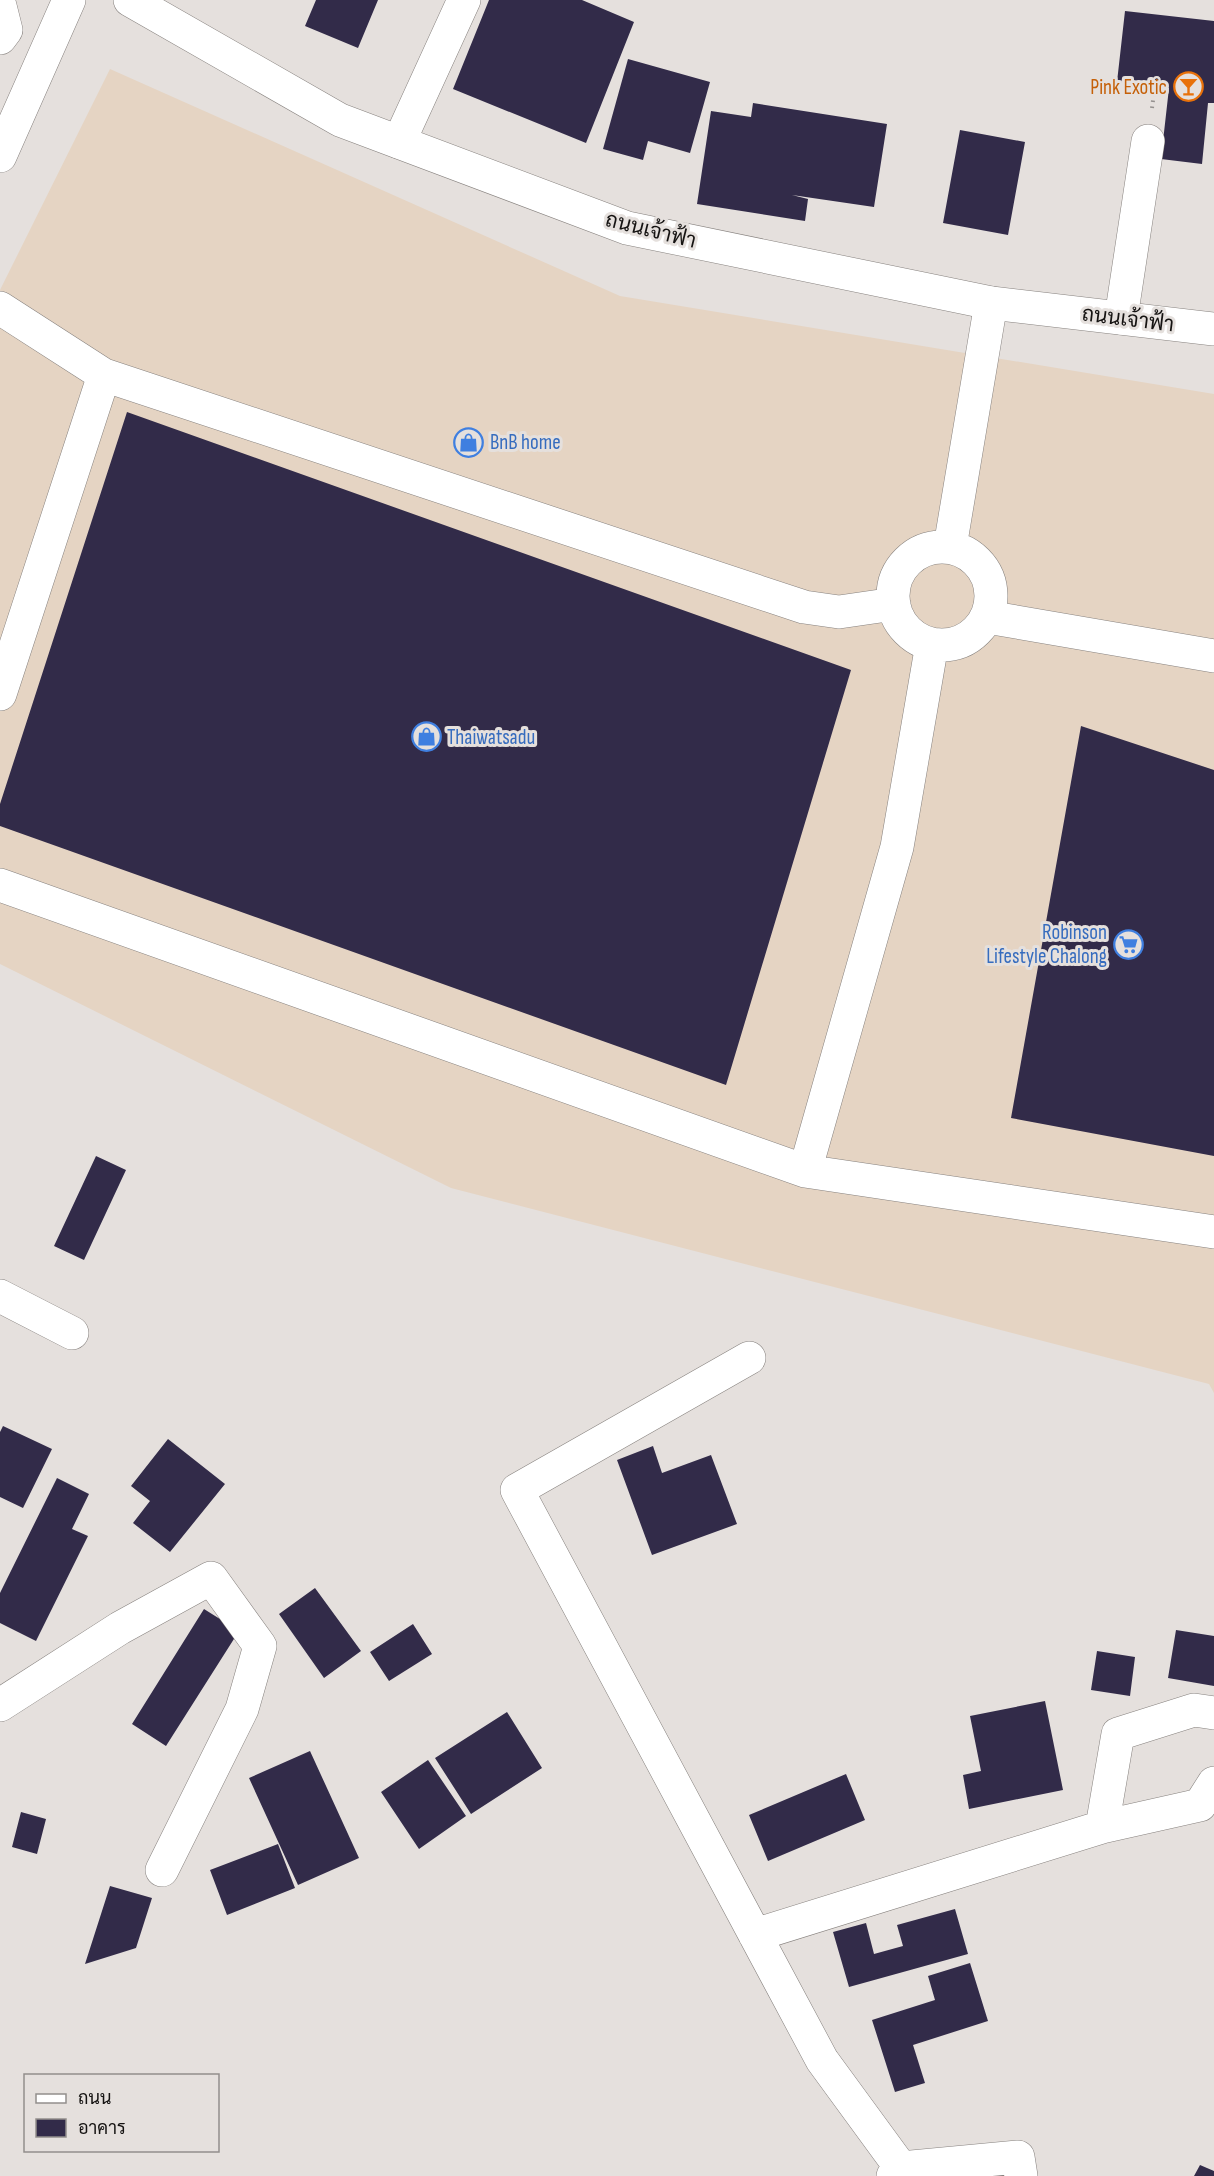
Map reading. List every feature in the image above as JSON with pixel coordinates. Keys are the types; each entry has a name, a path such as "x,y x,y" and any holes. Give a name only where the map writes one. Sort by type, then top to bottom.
{"street":[{"path":"0,156 69,0"},
{"name":"ถนนเจ้าฟ้า","path":"130,0 340,120 627,228 991,303 1214,328"},
{"path":"399,142 464,0"},
{"path":"0,6 6,30 0,38"},
{"path":"1121,318 1148,141"},
{"path":"950,547 991,303"},
{"path":"0,308 104,375 804,607 839,612 894,604"},
{"path":"0,694 104,375"},
{"path":"935,547 950,547 970,556 985,572 991,586 991,602 987,616 978,630 964,640 948,645 932,644 907,630 898,618 894,604 894,589 907,561 935,547"},
{"path":"987,616 1214,656"},
{"path":"805,1171 897,846 932,644"},
{"path":"0,885 805,1171 1214,1232"},
{"path":"0,1296 72,1333"},
{"path":"749,1358 517,1490 822,2060 897,2172 1018,2157 1021,2176"},
{"path":"0,1705 120,1628 211,1578 260,1646 243,1709 162,1870"},
{"path":"1102,1827 1118,1734 1194,1710 1214,1713"},
{"path":"755,1935 1102,1827 1200,1805 1214,1783"}],"shaded area":[{"path":"110,69 620,296 1214,394 1214,1393 1209,1384 451,1188 0,964 0,290"}],"building":[{"path":"316,0 378,0 358,48 305,26"},
{"path":"489,0 582,0 634,22 586,143 453,89"},
{"name":"Pink Exotic","path":"1125,11 1214,21 1214,103 1208,103 1202,164 1161,159 1169,88 1117,82"},
{"path":"628,59 710,82 690,153 648,141 643,160 603,149"},
{"path":"753,103 887,124 874,207 792,195 808,199 805,221 697,204 711,111 751,117"},
{"path":"960,130 1025,142 1008,235 943,223"},
{"name":"Thaiwatsadu","path":"127,412 851,670 726,1085 0,826 0,804"},
{"name":"Robinson Lifestyle Chalong","path":"1081,726 1214,770 1214,1156 1011,1118"},
{"path":"96,1156 126,1170 84,1260 54,1246"},
{"path":"3,1426 52,1449 23,1508 0,1497 0,1432"},
{"path":"168,1439 225,1484 170,1552 133,1523 150,1501 131,1486"},
{"path":"653,1446 662,1473 711,1455 737,1524 652,1555 617,1460"},
{"path":"57,1478 89,1494 72,1529 88,1536 36,1641 0,1623 0,1593"},
{"path":"315,1588 361,1651 324,1678 279,1614"},
{"path":"204,1609 239,1631 166,1746 132,1724"},
{"path":"413,1624 432,1654 389,1681 370,1652"},
{"path":"1176,1630 1214,1636 1214,1686 1168,1678"},
{"path":"1097,1651 1135,1657 1130,1696 1091,1690"},
{"path":"1045,1701 1063,1790 969,1809 963,1775 981,1771 970,1716"},
{"path":"507,1712 542,1768 471,1814 435,1758"},
{"path":"310,1751 359,1858 298,1885 249,1778"},
{"path":"428,1760 466,1816 419,1849 381,1792"},
{"path":"846,1774 865,1820 768,1861 749,1815"},
{"path":"21,1812 46,1819 37,1854 12,1847"},
{"path":"278,1844 295,1888 227,1915 210,1870"},
{"path":"110,1886 152,1898 136,1948 85,1964"},
{"path":"955,1909 968,1954 849,1987 833,1932 866,1923 874,1954 903,1946 897,1925"},
{"path":"970,1963 988,2021 913,2045 925,2083 895,2092 872,2020 935,2000 928,1976"},
{"path":"1200,2165 1214,2171 1214,2176 1194,2176"}],"place":[{"name":"Pink Exotic","path":"1188,87"},
{"name":"BnB home","path":"469,442"},
{"name":"Thaiwatsadu","path":"426,737"},
{"name":"Robinson Lifestyle Chalong","path":"1128,944"}]}
